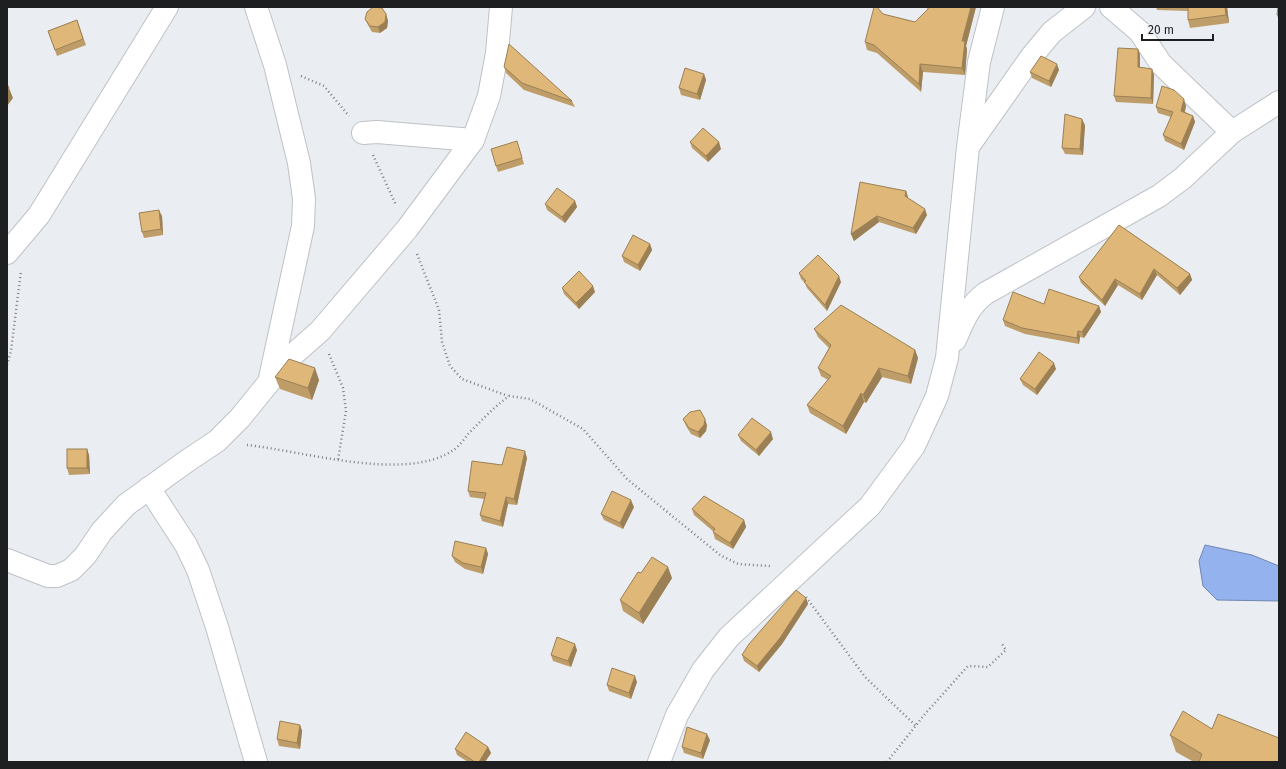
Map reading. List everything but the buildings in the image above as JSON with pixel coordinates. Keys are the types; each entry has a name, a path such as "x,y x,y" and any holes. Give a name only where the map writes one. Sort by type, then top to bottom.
{"street":[{"path":"7,253 39,215 167,7"},
{"path":"256,7 277,73 299,163 304,199 302,233 269,381"},
{"path":"7,560 48,576 58,576 71,570 85,556 102,531 126,505 217,442 240,418 287,360 320,331 407,229 473,140 489,96 497,53 501,7"},
{"path":"659,762 678,715 703,670 729,637 799,574 870,506 914,446 937,396 947,358 968,147 979,62 993,7"},
{"path":"968,147 1032,56 1052,32 1084,7"},
{"path":"1111,7 1140,32 1161,64 1232,132"},
{"path":"947,358 967,313 976,300 1159,196 1183,178 1232,132 1279,102"},
{"path":"363,133 377,132 473,140"},
{"path":"149,488 186,545 198,570 222,641 256,762"}],"path":[{"path":"7,365 12,351 21,269"},
{"path":"320,331 343,388 346,411 338,460"},
{"path":"217,442 279,448 338,460 363,463 408,464 431,461 453,450 494,407 509,396 530,399 583,430 627,479 720,555 733,562 744,565 799,574 866,677 916,726"},
{"path":"887,762 968,666 988,667 1006,650 1002,644"}],"water":[{"path":"1205,545 1252,555 1279,566 1279,601 1217,600 1203,586 1199,561"}]}
